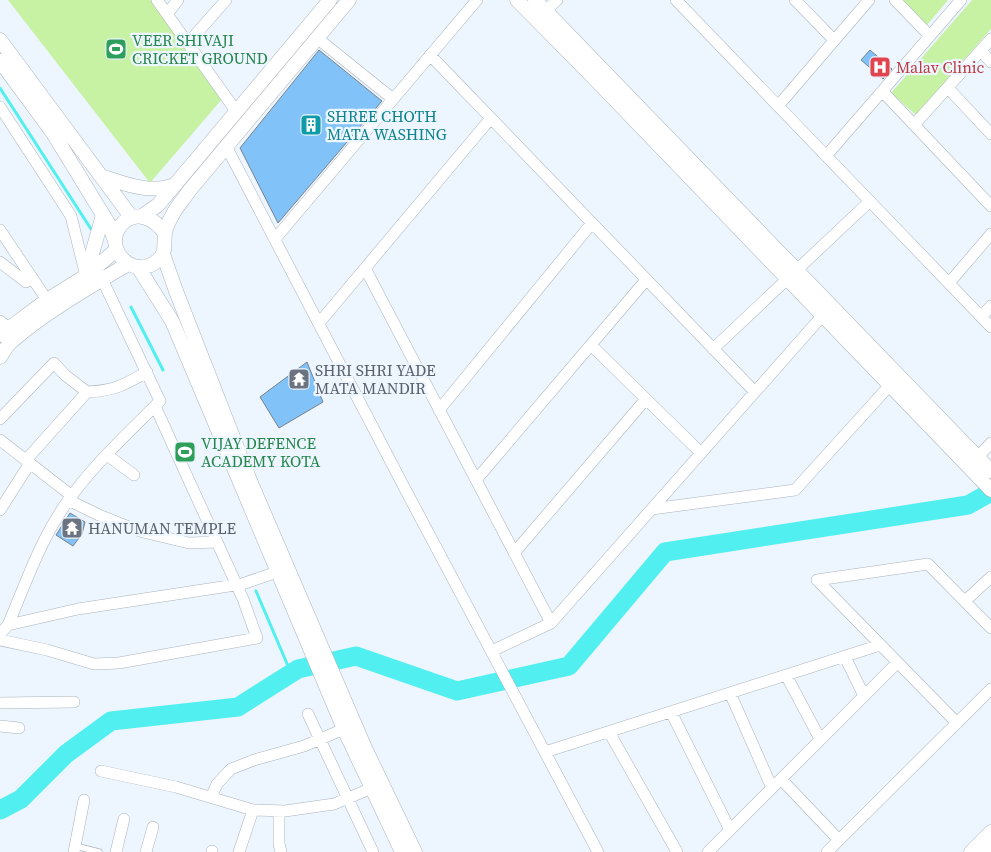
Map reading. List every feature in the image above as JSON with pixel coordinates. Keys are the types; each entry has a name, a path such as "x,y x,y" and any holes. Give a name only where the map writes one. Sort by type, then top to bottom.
{"street":[{"path":"157,0 236,111"},
{"path":"166,14 178,0"},
{"path":"188,43 226,0"},
{"path":"3,328 86,276 115,245 117,230 124,222 158,205 330,0"},
{"path":"165,234 172,215 189,191 349,0"},
{"path":"275,239 477,0"},
{"path":"518,0 541,15 979,466 991,490"},
{"path":"535,0 541,15"},
{"path":"541,15 557,0"},
{"path":"676,0 991,327"},
{"path":"795,0 834,40"},
{"path":"778,106 869,0"},
{"path":"895,0 930,36"},
{"path":"826,156 960,0"},
{"path":"317,38 393,99"},
{"path":"914,125 991,39"},
{"path":"0,40 101,176 137,217 152,219 160,225 165,234 166,244 163,254 157,261 148,266 133,266 102,279 10,342 0,357"},
{"path":"980,51 991,62"},
{"path":"430,55 755,392"},
{"path":"0,61 54,133 103,215 121,258 133,266 172,321 277,572 308,630"},
{"path":"948,88 991,134"},
{"path":"882,91 991,206"},
{"path":"0,107 71,216 86,276"},
{"path":"319,323 491,118"},
{"path":"226,146 598,852"},
{"path":"101,176 145,189 158,189 176,184"},
{"path":"713,348 870,201"},
{"path":"86,276 103,215"},
{"path":"439,410 592,224"},
{"path":"0,230 47,300"},
{"path":"949,283 991,234"},
{"path":"163,254 308,630 349,727 372,788 402,852"},
{"path":"0,262 26,282 33,279"},
{"path":"365,268 551,623"},
{"path":"792,274 823,315 890,385 979,466"},
{"path":"86,276 102,279"},
{"path":"0,634 8,625 44,539 70,498 89,473 160,400 102,279"},
{"path":"476,480 646,280"},
{"path":"981,317 991,306"},
{"path":"493,654 551,623 823,315"},
{"path":"591,345 701,453"},
{"path":"0,419 54,363 65,375 87,392 102,392 121,387 146,372"},
{"path":"652,509 795,490 890,385"},
{"path":"0,510 28,462 87,392"},
{"path":"514,552 646,399"},
{"path":"0,640 47,650 94,664 119,662 257,638 218,542 155,406"},
{"path":"0,440 70,498 99,515 140,531 189,542 218,542"},
{"path":"979,466 991,443"},
{"path":"107,455 134,475"},
{"path":"957,723 817,580 928,564 991,628"},
{"path":"8,625 78,609 242,584 277,572"},
{"path":"965,601 991,577"},
{"path":"545,752 880,645"},
{"path":"845,657 864,696"},
{"path":"708,852 897,663"},
{"path":"786,675 820,739"},
{"path":"827,852 991,689"},
{"path":"730,693 772,788"},
{"path":"0,703 74,702"},
{"path":"671,712 730,830"},
{"path":"308,714 373,852"},
{"path":"0,726 19,728"},
{"path":"211,797 217,784 232,769 254,760 304,746 349,727"},
{"path":"349,727 415,852"},
{"path":"609,732 677,852"},
{"path":"101,771 176,786 253,810 279,810 334,804 372,788"},
{"path":"781,779 840,840"},
{"path":"75,849 84,800"},
{"path":"239,852 253,810"},
{"path":"279,810 279,844 282,852"},
{"path":"116,852 124,819"},
{"path":"146,852 152,827"},
{"path":"971,852 991,832"},
{"path":"987,852 991,848"}],"lane":[{"path":"75,849 100,852"}],"green space":[{"name":"VEER SHIVAJI CRICKET GROUND","path":"8,0 151,0 223,98 150,183"},
{"path":"902,0 948,0 927,25"},
{"path":"972,0 991,0 991,29 916,115 891,93"},
{"name":"VIJAY DEFENCE ACADEMY KOTA","path":"189,441 193,459 182,465 177,445"}],"building":[{"name":"SHREE CHOTH MATA WASHING","path":"319,50 382,101 278,223 240,148"},
{"path":"870,50 892,69 883,79 861,60"},
{"name":"SHRI SHRI YADE MATA MANDIR","path":"307,362 323,402 279,428 260,397"},
{"name":"HANUMAN TEMPLE","path":"70,513 85,522 82,534 73,546 56,535"}],"waterway":[{"path":"0,88 91,229"},
{"path":"131,307 163,370"},
{"path":"0,810 21,799 66,754 111,721 238,707 298,669 356,656 457,691 569,666 665,552 968,505 991,492"},
{"path":"256,591 291,673"}],"place":[{"name":"VEER SHIVAJI CRICKET GROUND","path":"116,49"},
{"name":"Malav Clinic","path":"880,67"},
{"name":"SHREE CHOTH MATA WASHING","path":"311,125"},
{"name":"SHRI SHRI YADE MATA MANDIR","path":"299,379"},
{"name":"VIJAY DEFENCE ACADEMY KOTA","path":"185,452"},
{"name":"HANUMAN TEMPLE","path":"72,528"}]}
